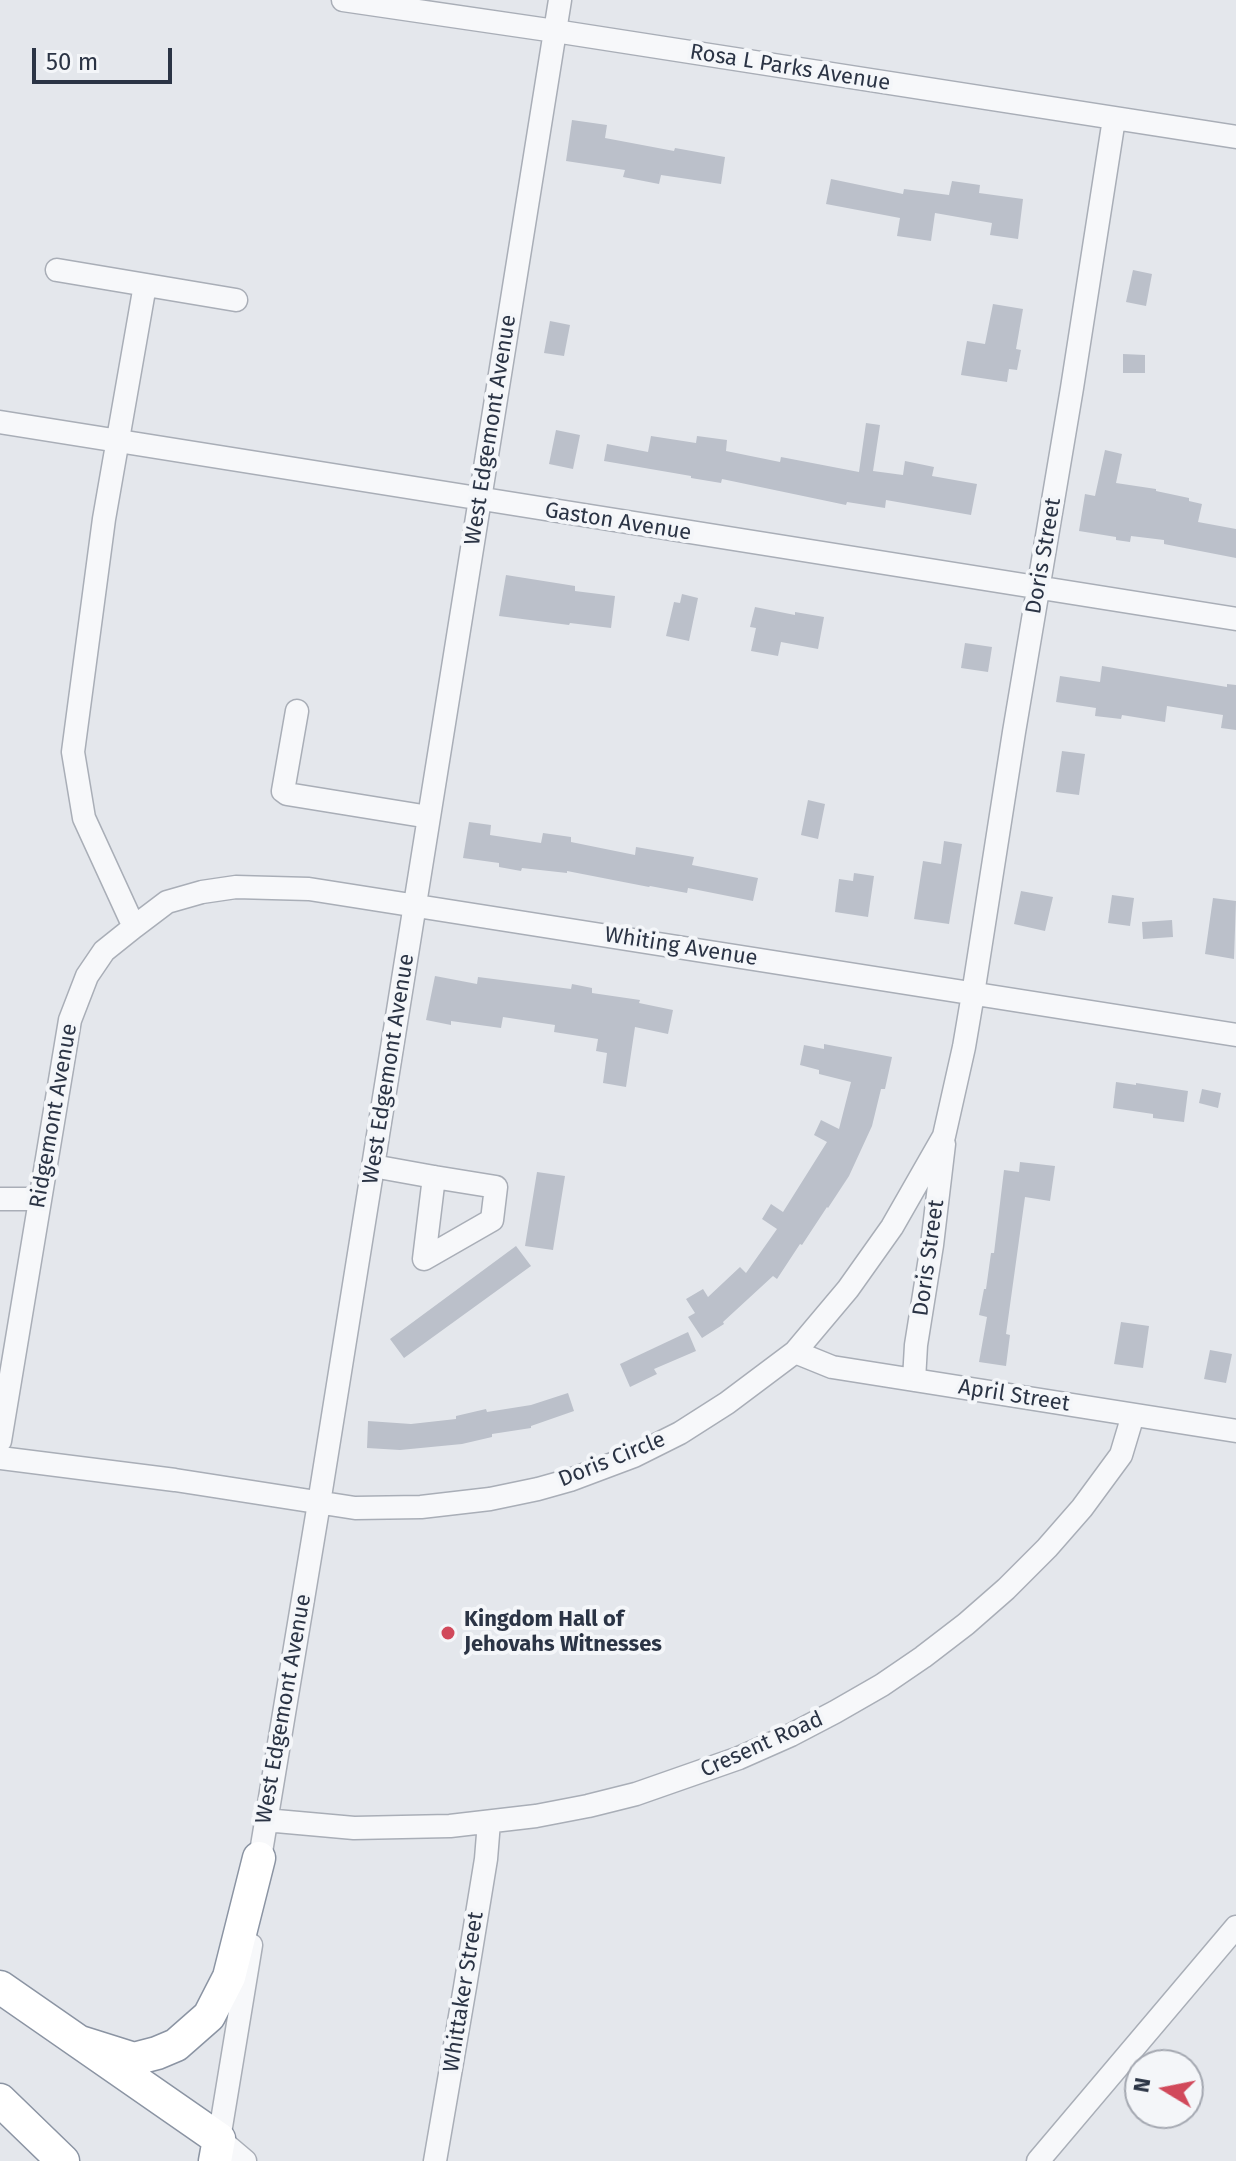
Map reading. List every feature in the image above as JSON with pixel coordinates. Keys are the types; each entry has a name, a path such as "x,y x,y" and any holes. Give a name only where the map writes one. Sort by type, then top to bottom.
{"highway":[{"path":"80,2042 134,2059 176,2045 209,2016 229,1977 259,1858"},
{"path":"0,1987 80,2042 217,2150"},
{"path":"0,2100 63,2161"}],"street":[{"name":"Rosa L Parks Avenue","path":"343,0 1236,137"},
{"name":"West Edgemont Avenue","path":"217,2150 255,1926 259,1858 265,1820 319,1503 560,0"},
{"name":"Doris Street","path":"973,994 1114,119"},
{"path":"57,270 236,300"},
{"path":"134,927 84,818 73,752 104,519 145,285"},
{"name":"Gaston Avenue","path":"0,422 1236,619"},
{"path":"297,711 283,791 429,817"},
{"name":"Whiting Avenue","path":"134,927 167,902 202,892 236,887 309,889 1236,1035"},
{"name":"Ridgemont Avenue","path":"0,1441 65,1040 74,1006 87,976 104,951 134,927"},
{"name":"Doris Circle","path":"0,1458 175,1480 355,1508 421,1507 490,1499 570,1480 634,1456 680,1433 727,1403 795,1352 872,1257 944,1136 973,994"},
{"name":"Doris Street","path":"914,1380 944,1136"},
{"path":"373,1166 434,1177"},
{"path":"0,1199 39,1199"},
{"name":"April Street","path":"795,1352 832,1367 1236,1431"},
{"name":"Cresent Road","path":"265,1820 354,1828 489,1822 588,1806 636,1794 739,1758 791,1735 882,1685 966,1624 1006,1589 1082,1508 1121,1455 1133,1415"},
{"name":"Whittaker Street","path":"435,2161 486,1859 489,1822"},
{"path":"1038,2161 1236,1927"},
{"path":"217,2150 245,2161"}],"building":[{"path":"572,120 607,125 605,138 725,157 721,184 661,175 659,184 623,177 625,170 566,161"},
{"path":"831,179 903,194 904,189 949,195 952,181 980,185 979,193 1023,199 1018,239 990,235 992,223 935,213 931,241 897,236 900,218 826,204"},
{"path":"1133,270 1152,274 1146,306 1126,302"},
{"path":"993,304 1023,309 1016,349 1021,350 1017,370 1009,369 1007,382 961,375 967,341 985,344"},
{"path":"550,321 570,325 564,356 544,353"},
{"path":"1123,354 1145,355 1145,373 1123,373"},
{"path":"866,423 880,425 873,471 903,475 905,461 934,467 932,476 977,484 971,515 886,500 885,508 847,502 846,505 722,479 721,483 604,461 607,444 648,452 651,436 696,443 697,436 727,440 726,451 780,462 781,457 859,472"},
{"path":"556,430 580,435 573,469 549,464"},
{"path":"1105,450 1122,454 1116,483 1189,498 1189,501 1202,504 1198,522 1236,529 1236,558 1164,544 1164,540 1131,536 1130,542 1079,531 1085,494 1095,496"},
{"path":"506,575 575,586 575,591 615,596 611,628 499,616"},
{"path":"682,594 698,598 689,641 666,636 674,602 680,603"},
{"path":"755,607 824,617 818,649 781,642 778,656 751,651 756,628 750,627"},
{"path":"965,643 992,647 988,672 961,668"},
{"path":"1102,666 1227,687 1227,684 1236,685 1236,730 1221,728 1223,715 1167,706 1165,722 1122,715 1121,719 1095,716 1096,708 1056,702 1060,676 1100,682"},
{"path":"1062,751 1085,754 1079,795 1056,792"},
{"path":"808,800 825,804 818,839 801,835"},
{"path":"469,822 491,825 490,835 541,843 543,833 571,837 571,842 635,855 636,847 694,857 692,865 758,878 753,901 688,888 687,893 649,887 567,871 522,868 521,871 499,867 499,863 463,858"},
{"path":"944,841 962,844 949,924 914,919 923,861 941,864"},
{"path":"854,873 874,876 868,917 835,912 839,879 853,881"},
{"path":"1021,891 1053,897 1045,931 1014,924"},
{"path":"1112,895 1134,898 1130,926 1108,923"},
{"path":"1213,898 1236,901 1234,959 1205,954"},
{"path":"1172,920 1173,937 1143,939 1142,922"},
{"path":"435,976 477,984 478,977 571,989 572,984 592,988 592,993 640,1000 639,1003 673,1010 668,1034 635,1027 626,1087 603,1083 607,1053 596,1051 598,1039 554,1032 555,1025 503,1017 501,1028 426,1020"},
{"path":"824,1044 892,1057 872,1126 849,1176 777,1279 773,1276 724,1324 702,1338 688,1317 695,1313 686,1299 703,1289 708,1297 740,1267 746,1273 777,1229 762,1219 771,1204 783,1212 827,1142 814,1135 821,1120 839,1129 851,1082 819,1074 819,1070 800,1065 804,1045 824,1049"},
{"path":"1116,1082 1188,1091 1184,1122 1113,1108"},
{"path":"1202,1089 1221,1093 1218,1108 1199,1103"},
{"path":"1020,1162 1055,1166 1050,1201 1025,1197 1006,1334 1010,1335 1006,1366 979,1362 987,1317 979,1315 991,1253 994,1253 1004,1170 1019,1172"},
{"path":"537,1172 565,1176 553,1250 525,1246"},
{"path":"516,1246 531,1266 404,1358 390,1339"},
{"path":"1121,1322 1149,1326 1143,1368 1114,1364"},
{"path":"688,1332 696,1351 654,1369 657,1374 630,1387 620,1364"},
{"path":"1210,1350 1232,1354 1226,1383 1204,1379"},
{"path":"568,1393 574,1411 531,1428 492,1434 492,1437 462,1444 400,1450 367,1448 368,1421 411,1424 456,1419 456,1416 486,1409 487,1412 531,1405"}],"place":[{"name":"Kingdom Hall of Jehovahs Witnesses","path":"448,1633"}]}
